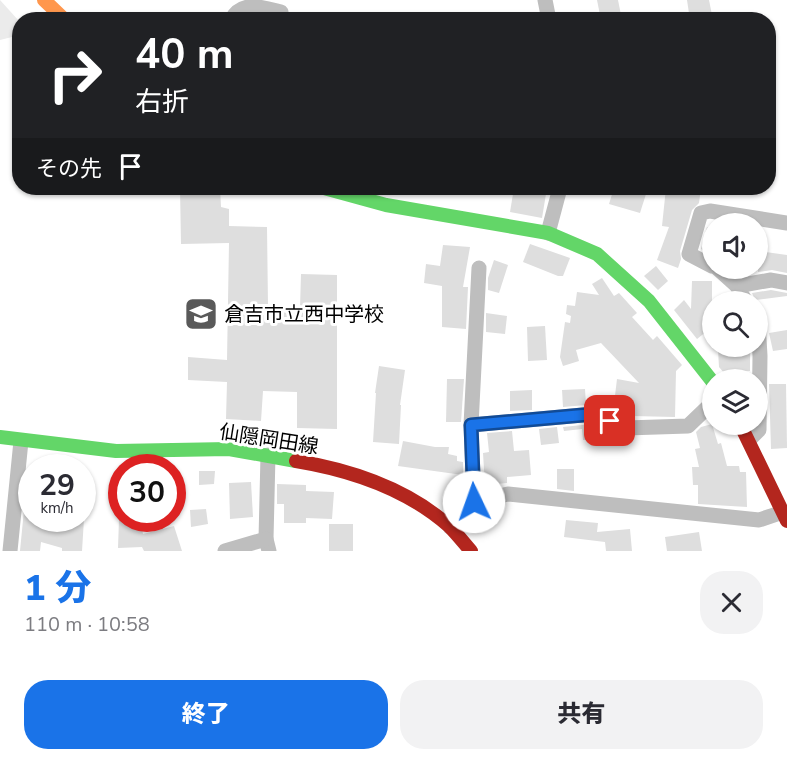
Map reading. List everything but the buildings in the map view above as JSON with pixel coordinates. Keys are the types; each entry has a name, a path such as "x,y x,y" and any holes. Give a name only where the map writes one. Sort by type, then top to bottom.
{"main road":[{"path":"350,195 386,205 548,233 597,254 649,301 703,369"},
{"path":"746,435 785,517"},
{"name":"仙隠岡田線","path":"0,437 116,451 229,449 316,464 387,486 421,505 450,526 471,551"}],"street":[{"path":"238,12 243,6 250,4 282,10"},
{"path":"548,233 558,195"},
{"path":"702,261 689,254 701,213 710,211 722,213"},
{"path":"768,221 787,224"},
{"path":"474,502 471,425 479,268"},
{"path":"729,279 740,291"},
{"path":"737,286 771,280 787,283"},
{"path":"749,440 759,430 760,357"},
{"path":"471,425 594,414 626,428 688,426 702,413"},
{"path":"10,551 21,441"},
{"path":"225,551 267,545 268,455"},
{"path":"450,526 474,502 508,494 759,520 785,517"}],"shaded area":[{"path":"0,0 12,13 12,37 0,40"}],"traffic: fast":[{"path":"350,195 386,205 548,233 597,254 649,301 703,369"},
{"path":"0,437 116,451 229,449 296,461"}],"traffic: slow":[{"path":"44,0 57,12"}],"traffic: jam":[{"path":"745,435 787,521"},
{"path":"296,461 358,476 397,492 433,513 449,526 471,551"}],"place":[{"name":"倉吉市立西中学校","path":"201,314"}],"route":[{"path":"474,502 471,425 594,414 610,421"}]}
